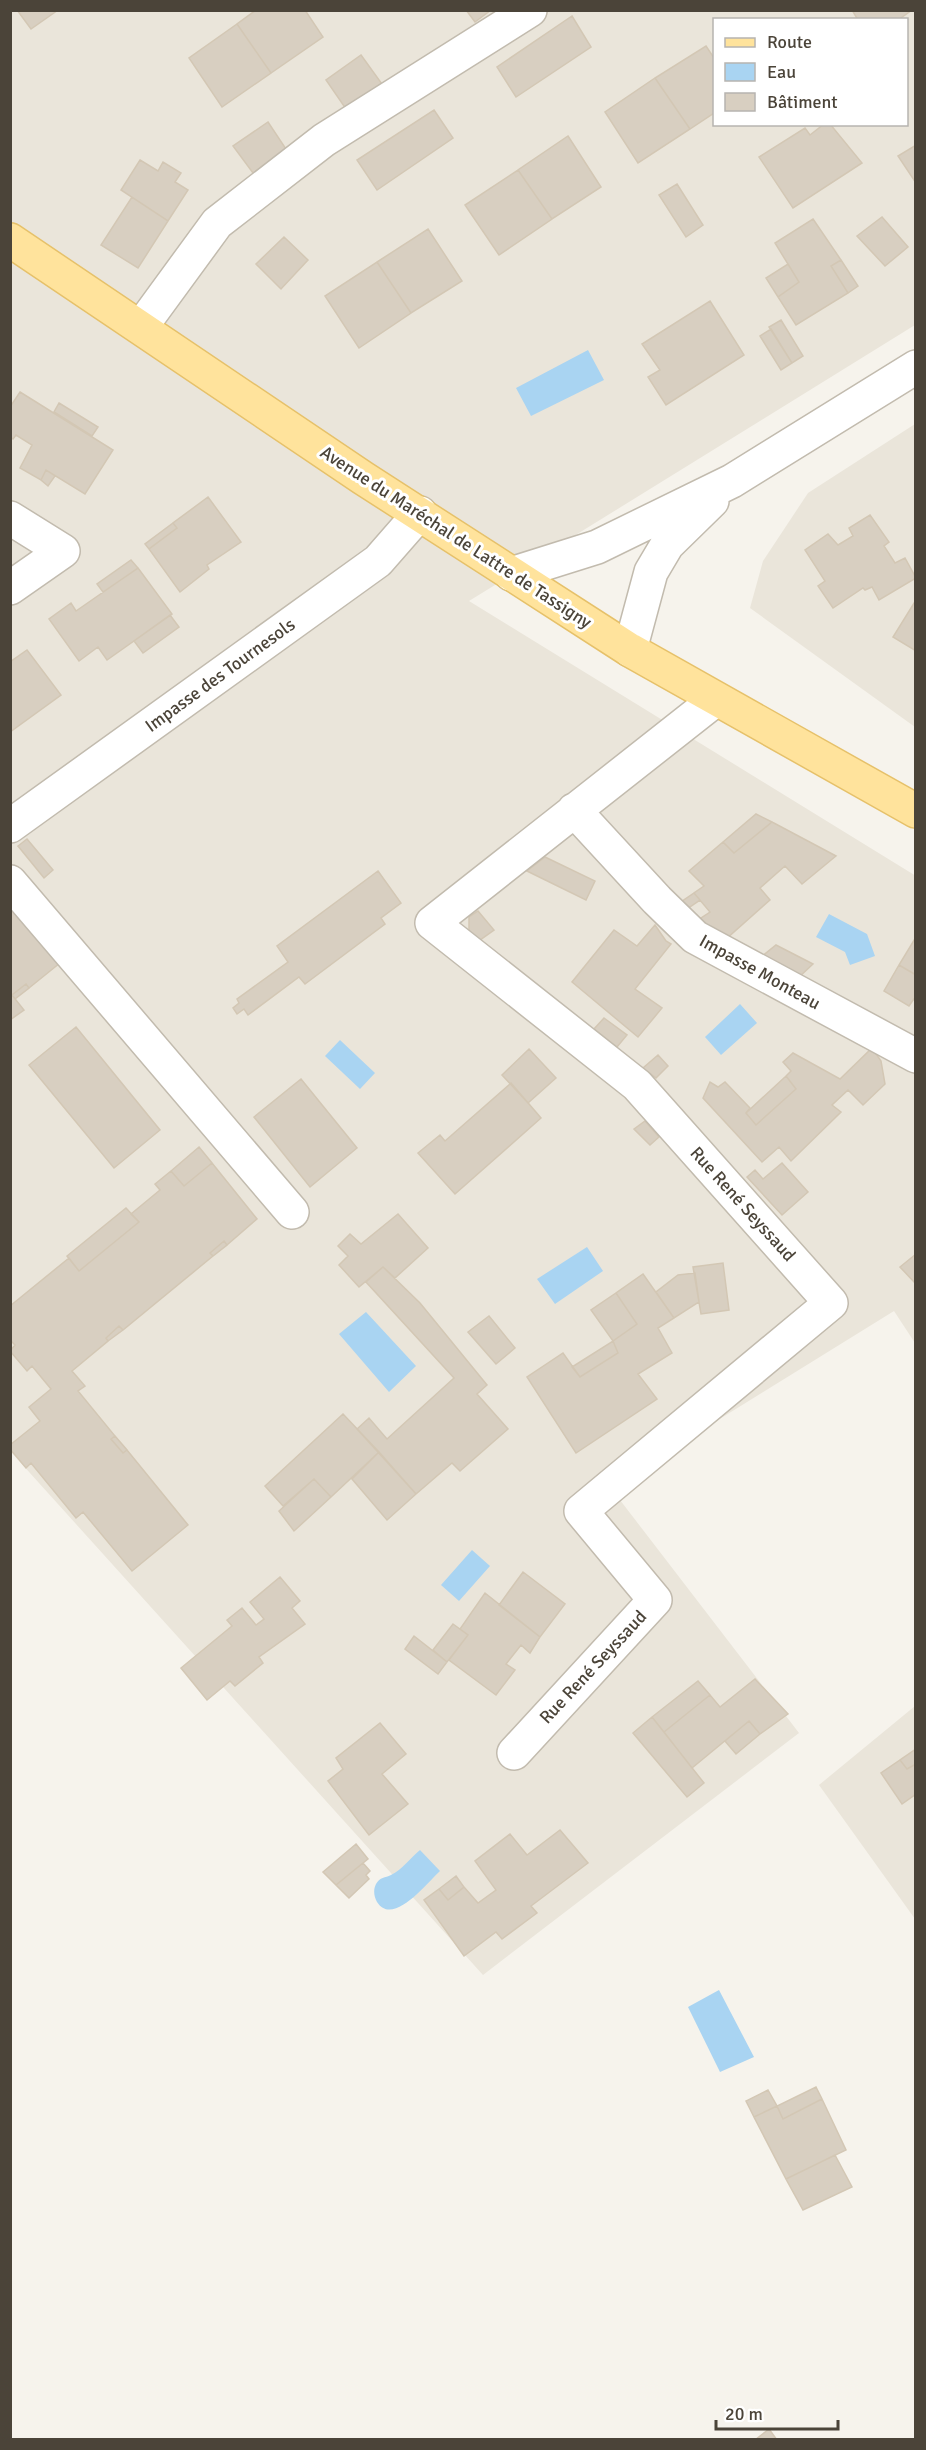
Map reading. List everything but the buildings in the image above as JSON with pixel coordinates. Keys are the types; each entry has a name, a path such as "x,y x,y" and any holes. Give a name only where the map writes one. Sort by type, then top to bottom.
{"main road":[{"name":"Avenue du Maréchal de Lattre de Tassigny","path":"10,240 363,478 630,650 915,811"}],"street":[{"path":"141,327 217,223 324,140 530,10"},
{"path":"511,574 597,547 732,481 915,367"},
{"path":"630,650 651,572 667,545 732,481"},
{"name":"Impasse des Tournesols","path":"10,826 378,561 420,513"},
{"path":"10,518 63,551 10,588"},
{"name":"Rue René Seyssaud","path":"514,1752 655,1600 581,1510 831,1303 637,1085 432,923 716,700"},
{"name":"Impasse Monteau","path":"574,810 657,900 695,937 915,1056"},
{"path":"10,882 292,1212"}],"shaded area":[{"path":"10,11 915,11 915,325 469,601 916,876 915,1343 894,1311 610,1487 799,1733 483,1975 11,1452"},
{"path":"915,424 915,727 750,608 763,561 808,493"},
{"path":"915,1706 915,1919 819,1785"}],"water":[{"path":"588,350 604,380 531,416 516,388"},
{"path":"829,914 867,934 875,956 850,965 845,952 816,937"},
{"path":"740,1004 757,1023 721,1055 705,1037"},
{"path":"340,1040 375,1073 360,1089 325,1056"},
{"path":"587,1247 603,1271 555,1304 537,1279"},
{"path":"366,1312 416,1366 389,1392 339,1334"},
{"path":"472,1550 490,1566 459,1601 441,1585"},
{"path":"420,1850 440,1871 419,1893 401,1906 392,1909 384,1908 375,1898 376,1884 399,1870"},
{"path":"719,1990 754,2057 720,2072 688,2007"}]}
